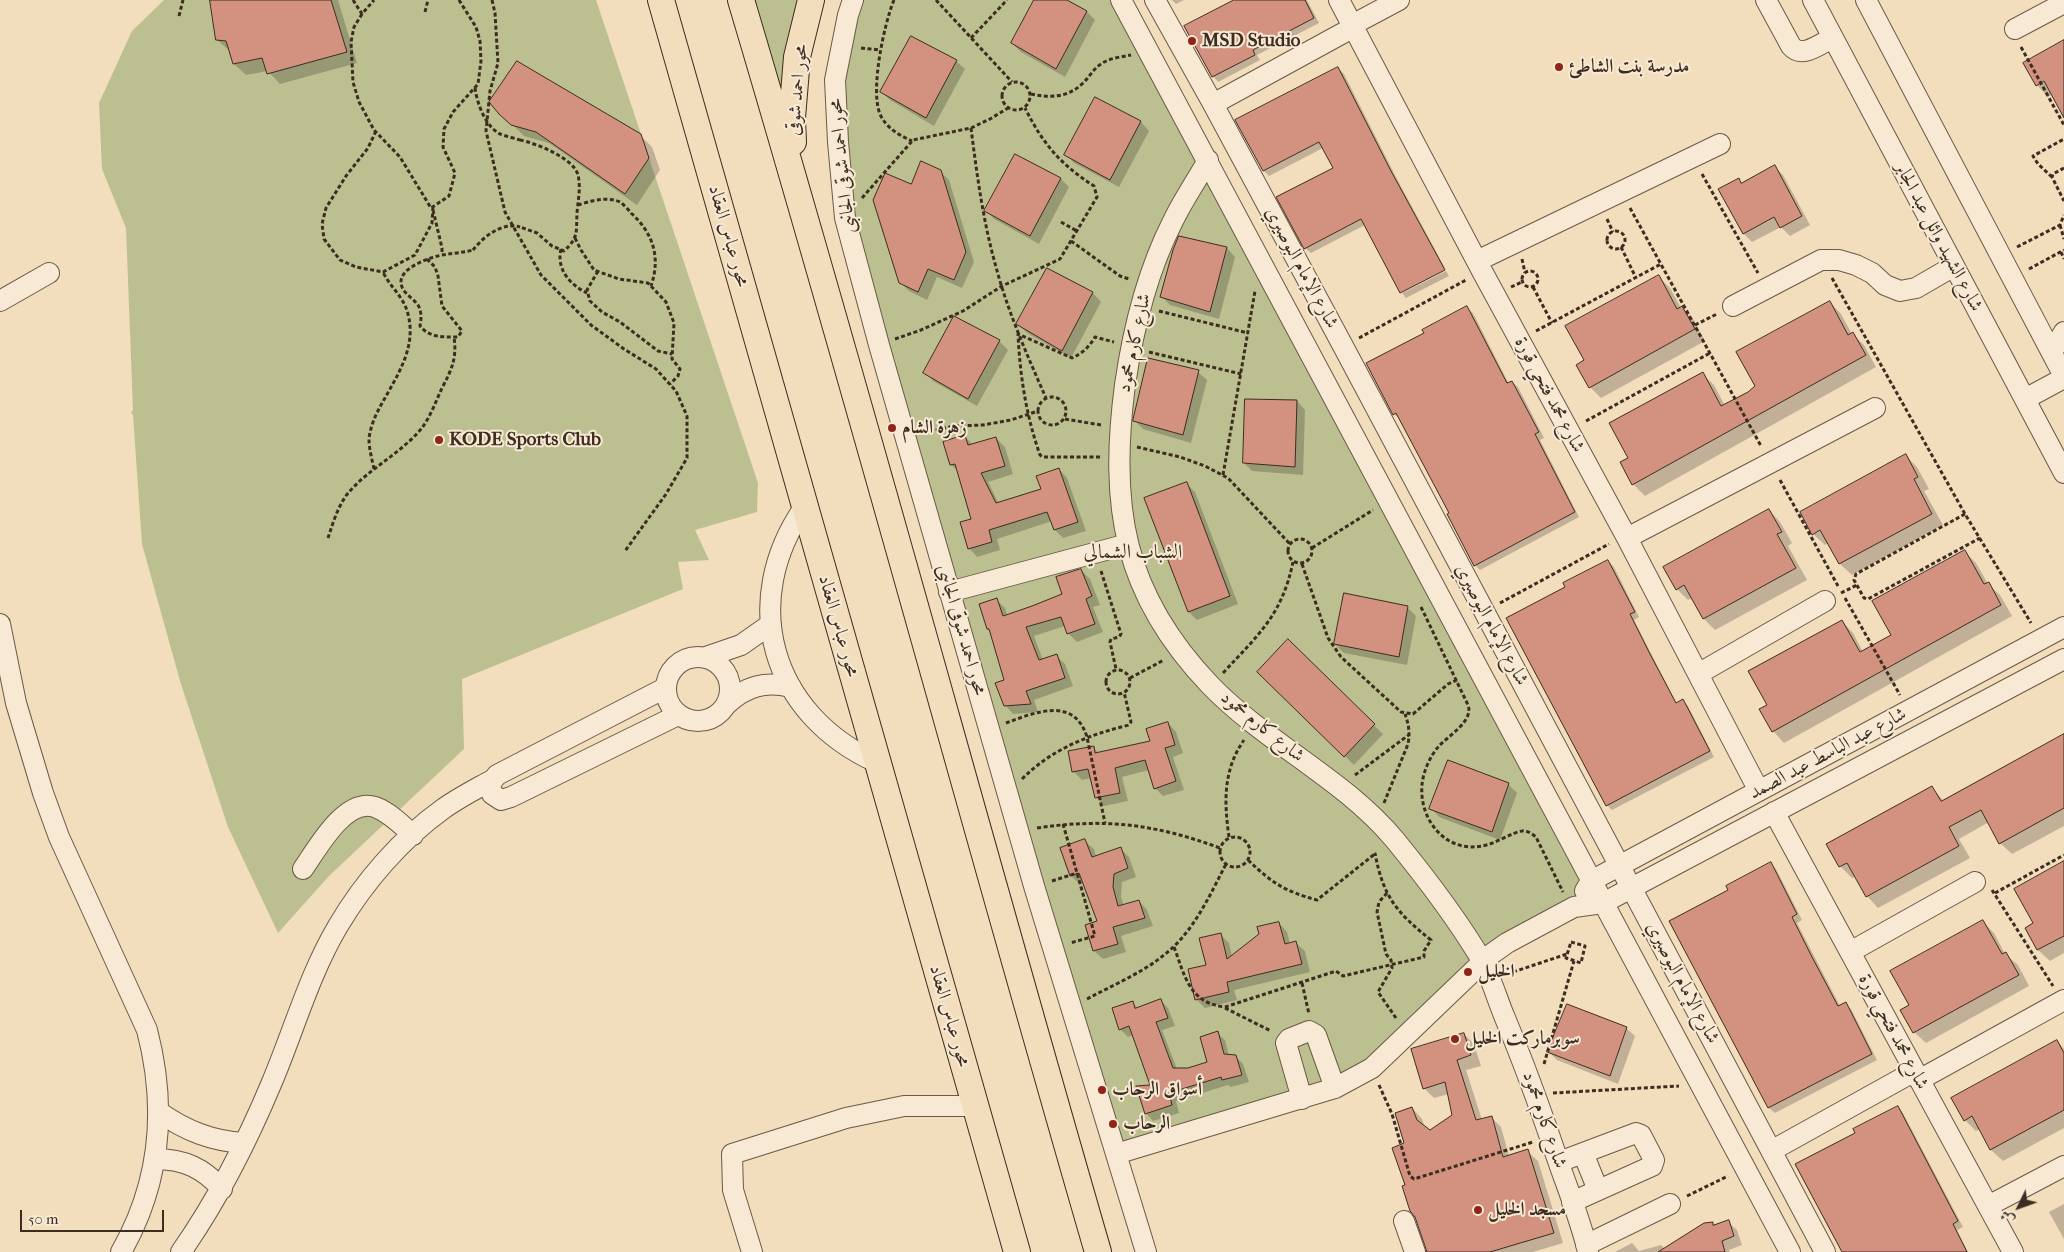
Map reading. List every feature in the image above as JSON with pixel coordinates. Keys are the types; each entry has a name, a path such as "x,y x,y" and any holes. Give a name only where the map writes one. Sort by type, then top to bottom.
{"main road":[{"name":"محور عباس العقاد","path":"661,0 876,762 1017,1252"},
{"path":"742,0 795,180 1015,964 1098,1252"},
{"name":"محور احمد شوقى","path":"795,180 792,118 797,57 811,0"}],"street":[{"name":"محور احمد شوقى الجانبى","path":"853,0 835,80 845,218 949,592 1052,948 1146,1252"},
{"name":"شارع الإمام البوصيري","path":"1121,0 1790,1252"},
{"name":"شارع الإمام البوصيري","path":"1155,0 1343,346 1825,1252"},
{"name":"شارع محمد فتحي قورة","path":"1339,0 1479,266 1626,536 1759,791"},
{"path":"1213,104 1399,0"},
{"path":"1766,0 1791,46 1796,51 1803,52 1832,38"},
{"name":"شارع الشهيد وائل عبد الجابر","path":"1813,0 2064,473"},
{"path":"1866,0 2064,377 2025,399"},
{"path":"2015,29 2064,3"},
{"path":"1479,266 1621,191 1720,144"},
{"name":"شارع كارم محمود","path":"1208,160 1172,222 1147,285 1130,347 1119,444 1121,511 1128,544 1137,572 1149,600 1164,626 1181,651 1211,686 1254,724 1339,788 1377,822 1393,838 1447,906 1486,971 1536,1093 1587,1248"},
{"path":"1733,306 1821,260 1839,260 1856,265 1872,273 1885,285 1900,291 1916,288 1954,266"},
{"path":"0,301 48,272"},
{"path":"2052,352 2064,332"},
{"path":"1626,536 1875,408"},
{"path":"804,506 785,539 778,557 770,594 771,624 776,652 790,687 801,704 827,732 842,744 876,762"},
{"path":"949,592 1128,544"},
{"path":"1698,674 1825,601"},
{"path":"0,624 16,703 43,793 60,837 147,1030 156,1066 160,1112 156,1159 135,1227 121,1252"},
{"path":"771,624 741,645 706,657 687,658 678,663 671,670 665,688 669,703 678,715 696,722 705,721 722,712 735,696 756,686 767,684 790,687"},
{"name":"شارع عبد الباسط عبد الصمد","path":"1591,881 2064,627"},
{"path":"706,657 722,667 728,676 730,695 727,704"},
{"name":"شارع عبد الباسط عبد الصمد","path":"1603,903 2064,659"},
{"path":"181,1252 222,1189 244,1143 272,1083 310,979 324,951 356,899 380,868 413,835 444,808 492,780 497,775 665,688"},
{"path":"492,780 490,790 492,794 501,800 506,800 678,715"},
{"path":"571,736 584,763"},
{"path":"303,869 332,827 353,810 364,806 374,806 383,810 413,835"},
{"name":"شارع محمد فتحي قورة","path":"1774,812 2013,1252"},
{"path":"1573,908 1591,881"},
{"path":"1850,952 1975,882"},
{"path":"1116,1154 1335,1088 1372,1068 1408,1035 1486,971 1507,943 1573,908 1603,903"},
{"path":"1772,1151 2063,1000"},
{"path":"1302,1099 1286,1045 1288,1040 1309,1032 1314,1032 1316,1035 1335,1088"},
{"path":"752,1252 733,1190 732,1154 846,1118 904,1106 975,1106"},
{"path":"160,1112 179,1125 199,1135 229,1142 244,1143"},
{"path":"1558,1162 1637,1134 1641,1135 1654,1160 1652,1166 1572,1202"},
{"path":"1582,1153 1598,1190"},
{"path":"156,1159 174,1160 192,1165 222,1189"},
{"path":"1988,1206 2064,1166"},
{"path":"1587,1248 1670,1204"},
{"path":"1404,1221 1415,1252"}],"path":[{"path":"179,16 183,0"},
{"path":"353,0 362,14"},
{"path":"374,0 354,27 351,42 353,82 367,119 400,157 430,208 433,207"},
{"path":"425,12 428,0"},
{"path":"433,207 449,196 455,173 443,147 444,129 453,112 478,84 481,61 480,41 476,27 458,0"},
{"path":"492,0 495,13 498,63 490,91 486,131 504,212 541,275 591,325 656,369 676,391 687,416 687,458 666,494 625,551"},
{"path":"894,0 889,12 880,50 877,100 880,114 888,126 899,135 912,141"},
{"path":"936,0 1012,82"},
{"path":"971,38 1007,0"},
{"path":"2015,29 2014,35 2064,125"},
{"path":"1008,108 1002,97 1003,90 1012,82 1018,81 1024,84 1031,94 1049,98 1067,94 1082,85 1101,64 1109,59 1150,52"},
{"path":"427,259 434,267 438,276 442,306 462,331 458,337 439,337 427,334 420,326 422,317 419,307 402,287 402,278 410,267 427,259 442,254 458,254 473,250 494,232 513,225 537,233 552,246 564,251 577,234 580,192 578,172 569,162 537,145 500,134 481,111 475,88"},
{"path":"845,218 912,141 971,128 1008,108 1019,110 1025,108 1031,94"},
{"path":"879,344 921,330 954,315 1002,286 1060,259 1097,198 1096,189 1072,172 1052,153 1036,131 1025,108"},
{"path":"971,128 980,198 996,267 1018,334 1046,398"},
{"path":"376,131 368,148 346,176 326,208 322,224 324,239 340,260 356,267 383,272 414,255 432,224 433,207"},
{"path":"2064,139 2033,156 2044,171 2052,177 2064,201"},
{"path":"1693,157 1767,289"},
{"path":"2052,177 2052,174 2064,168"},
{"path":"1621,191 1908,711"},
{"path":"578,205 598,199 619,202 640,221 655,250 656,264 651,286"},
{"path":"433,207 442,254"},
{"path":"2064,215 2060,226 2064,239"},
{"path":"1061,222 1077,231"},
{"path":"2001,255 2060,226"},
{"path":"1622,247 1612,248 1609,245 1608,236 1611,233 1620,232 1624,235 1625,239 1622,247 1636,278"},
{"path":"575,238 594,270 619,279 648,283 666,302 674,323 672,359 680,369 678,376 670,384"},
{"path":"1071,241 1120,276 1147,285"},
{"path":"561,249 558,259 563,273 576,288 588,293"},
{"path":"2012,278 2062,251 2064,258"},
{"path":"407,259 410,267"},
{"path":"1223,475 1260,259"},
{"path":"1821,260 1966,514 2041,640"},
{"path":"1519,340 1661,264"},
{"path":"1343,346 1479,266"},
{"path":"598,271 587,290 590,301 602,312 620,322 658,351 672,354"},
{"path":"374,470 369,438 374,419 409,350 410,335 408,314 403,302 388,283 383,272"},
{"path":"1527,272 1535,273 1538,276 1537,284 1533,287 1525,286 1522,282 1524,274 1527,272"},
{"path":"1533,287 1552,323"},
{"path":"1695,325 1733,306"},
{"path":"1141,307 1248,333"},
{"path":"1018,334 1072,358 1082,354 1095,337 1241,374"},
{"path":"1018,334 1020,374 1027,414 1042,457 1119,444"},
{"path":"328,538 337,513 348,493 423,428 447,378 456,353 454,337"},
{"path":"1568,430 1710,353"},
{"path":"1046,398 1057,398 1065,404 1067,409 1065,419 1057,425 1046,424 1042,421 1038,411 1042,401 1046,398"},
{"path":"906,437 954,426 983,425 1011,420 1038,411"},
{"path":"1065,419 1119,444 1180,457 1223,475 1290,544"},
{"path":"1293,562 1302,564 1309,560 1312,548 1374,509 1378,518"},
{"path":"1966,514 1856,574 1854,580 1863,597 1868,599 1980,538"},
{"path":"1484,612 1626,536"},
{"path":"1211,686 1262,631 1277,610 1288,587 1293,562 1288,554 1290,544 1298,539 1302,539 1310,544 1312,548"},
{"path":"1096,552 1121,634 1119,637 1111,639 1110,642 1116,669"},
{"path":"1302,564 1334,649 1405,714 1409,723 1410,734 1408,744 1377,822"},
{"path":"1419,603 1470,712 1467,719 1438,747 1428,764 1422,783 1422,802 1428,820 1441,836 1460,845 1480,846 1500,841 1521,831 1532,833 1536,836 1573,908"},
{"path":"1130,678 1181,651"},
{"path":"1116,669 1124,671 1130,678 1129,686 1124,692 1114,694 1107,688 1105,683 1108,674 1116,669"},
{"path":"1405,714 1413,714 1448,684 1456,680 1476,680 1486,683"},
{"path":"1008,793 1033,767 1063,747 1097,733 1130,725 1131,722 1124,692"},
{"path":"989,729 1041,711 1056,710 1070,712 1078,718 1084,727 1087,737 1105,823"},
{"path":"1229,837 1225,807 1228,777 1238,748 1254,724"},
{"path":"1339,788 1410,734"},
{"path":"1019,832 1063,824 1105,823 1154,828 1188,836 1220,848"},
{"path":"1052,948 1095,936 1063,824"},
{"path":"1229,837 1242,838 1247,842 1250,849 1248,860 1241,866 1234,867 1226,864 1220,854 1223,842 1229,837"},
{"path":"1248,860 1267,879 1290,892 1317,900 1393,838"},
{"path":"1174,947 1191,990 1200,1000 1212,1006 1225,1007 1336,971 1343,976 1424,957 1424,951 1431,940 1405,920 1387,894 1379,874 1375,854"},
{"path":"2063,1000 1995,893 2064,855"},
{"path":"1070,1008 1155,962 1174,947 1198,914 1226,864"},
{"path":"1034,886 1077,873"},
{"path":"1387,894 1379,902 1377,912 1386,954 1392,964 1392,972 1378,993 1408,1035"},
{"path":"1571,942 1586,946 1582,962 1574,961 1566,958 1571,942"},
{"path":"1486,971 1568,954"},
{"path":"1574,961 1536,1093 1700,1085"},
{"path":"1302,983 1314,1032"},
{"path":"1225,1007 1288,1040"},
{"path":"1372,1068 1392,1114 1410,1176 1414,1179 1550,1136"},
{"path":"1670,1204 1745,1168"}],"green space":[{"name":"KODE Sports Club","path":"164,0 596,0 758,483 757,512 695,530 709,560 678,562 683,589 462,679 464,749 329,876 278,933 228,827 180,681 142,544 133,415 131,413 133,410 126,228 102,169 99,103 132,31"},
{"path":"741,0 811,0 792,118"},
{"path":"853,0 1121,0 1591,881 1574,907 1507,943 1372,1068 1116,1154 906,437 838,142"}],"building":[{"path":"210,0 331,0 347,52 267,74 262,58 233,64 226,41 216,40"},
{"path":"1034,0 1067,0 1087,11 1056,69 1011,43"},
{"path":"1234,0 1305,0 1314,18 1253,50 1255,55 1212,77 1184,26"},
{"path":"911,36 957,60 926,118 880,92"},
{"path":"2064,40 2064,118 2044,81 2036,86 2023,63"},
{"path":"517,61 641,134 649,158 625,194 536,132 511,125 489,102"},
{"path":"1338,67 1391,171 1445,270 1400,293 1361,219 1304,249 1276,197 1333,168 1319,142 1263,171 1235,120"},
{"path":"1095,97 1141,121 1110,180 1064,155"},
{"path":"1015,154 1061,178 1030,236 984,211"},
{"path":"921,161 941,170 966,252 954,280 928,269 918,292 899,283 873,200 885,173 911,184"},
{"path":"1775,165 1802,216 1780,228 1774,217 1743,234 1718,189 1739,178 1741,183"},
{"path":"1179,236 1227,247 1210,312 1160,297 1173,250"},
{"path":"1047,268 1093,292 1062,351 1016,324"},
{"path":"1659,275 1677,309 1682,306 1695,329 1589,388 1576,365 1584,360 1565,326"},
{"path":"1830,301 1848,335 1853,332 1866,355 1632,485 1620,462 1628,458 1609,423 1703,372 1721,406 1748,392 1755,386 1736,352"},
{"path":"1467,306 1507,383 1512,381 1539,432 1535,434 1575,512 1474,566 1447,514 1449,513 1396,413 1393,415 1366,363 1424,333 1422,330"},
{"path":"954,316 1000,340 968,399 923,373"},
{"path":"1148,358 1199,370 1183,435 1133,421"},
{"path":"1245,399 1297,400 1295,467 1243,463"},
{"path":"965,435 968,445 996,437 1005,466 981,473 996,503 1041,489 1036,476 1059,468 1078,522 1054,530 1047,512 989,530 992,542 968,549 960,522 971,519 955,464 950,465 943,442"},
{"path":"1906,454 1918,477 1914,479 1932,514 1839,564 1820,530 1812,535 1800,512"},
{"path":"1187,482 1230,596 1188,612 1144,498"},
{"path":"1769,509 1782,532 1777,534 1796,568 1703,619 1684,585 1676,590 1663,567"},
{"path":"1965,550 1984,584 1989,582 2001,605 1772,732 1759,709 1767,705 1748,671 1842,620 1860,652 1891,635 1872,601"},
{"path":"1608,560 1635,612 1630,614 1676,703 1683,699 1710,751 1606,806 1506,618 1565,587 1563,583"},
{"path":"1081,569 1092,596 1086,599 1095,624 1067,634 1061,617 1026,627 1039,660 1057,654 1065,678 1026,691 1031,704 1004,706 995,683 1004,680 989,629 987,629 979,604 997,598 1003,616 1062,594 1056,577"},
{"path":"1344,593 1408,606 1399,657 1334,644"},
{"path":"1288,639 1375,724 1344,757 1257,672"},
{"path":"1168,722 1175,745 1165,748 1176,781 1154,789 1145,760 1115,768 1120,793 1095,798 1088,769 1072,772 1068,751 1094,746 1095,753 1150,741 1146,729"},
{"path":"2064,734 2064,808 1999,844 1981,810 1949,827 1959,846 1866,897 1847,863 1839,867 1826,844 1932,786 1941,801"},
{"path":"1448,760 1509,783 1492,832 1429,809"},
{"path":"1085,839 1092,857 1121,847 1128,868 1114,874 1113,887 1118,906 1139,900 1145,918 1113,927 1118,944 1093,951 1085,925 1097,921 1079,873 1070,876 1060,848"},
{"path":"2064,861 2064,936 2037,950 2025,928 2033,923 2014,889"},
{"path":"1771,862 1797,914 1792,917 1812,957 1838,1006 1846,1002 1872,1054 1768,1108 1669,921 1728,890 1726,886"},
{"path":"1983,920 2002,954 2006,952 2019,975 1913,1033 1900,1010 1909,1005 1890,971"},
{"path":"1279,922 1285,944 1296,941 1302,964 1227,982 1229,992 1195,1000 1188,969 1206,965 1199,938 1221,933 1227,959 1259,934 1257,927"},
{"path":"1161,999 1168,1018 1156,1022 1173,1068 1188,1068 1207,1062 1200,1037 1218,1031 1224,1054 1236,1055 1242,1075 1222,1080 1221,1077 1169,1093 1172,1105 1145,1114 1136,1086 1150,1085 1129,1026 1119,1030 1112,1008 1133,1001 1135,1008"},
{"path":"1567,1004 1627,1027 1610,1076 1547,1052"},
{"path":"1464,1033 1471,1055 1457,1060 1476,1120 1492,1116 1503,1157 1528,1149 1554,1233 1490,1252 1427,1252 1415,1217 1410,1211 1402,1186 1405,1185 1392,1148 1404,1143 1395,1113 1412,1107 1417,1120 1430,1130 1452,1115 1445,1082 1423,1089 1411,1049"},
{"path":"2057,1040 2064,1053 2064,1110 1990,1150 1972,1116 1964,1121 1951,1098"},
{"path":"1898,1106 1958,1221 1953,1224 1967,1252 1842,1252 1795,1164 1855,1133 1853,1129"},
{"path":"1729,1220 1734,1236 1722,1241 1725,1252 1658,1252 1704,1223 1713,1222 1713,1225"}],"place":[{"name":"MSD Studio","path":"1192,41"},
{"name":"مدرسة بنت الشاطئ","path":"1559,67"},
{"name":"زهرة الشام","path":"892,428"},
{"name":"KODE Sports Club","path":"439,440"},
{"name":"الخليل","path":"1468,972"},
{"name":"سوبرماركت الخليل","path":"1455,1039"},
{"name":"أسواق الرحاب","path":"1102,1090"},
{"name":"الرحاب","path":"1113,1124"},
{"name":"مسجد الخليل","path":"1478,1210"}],"district":[{"name":"الشباب الشمالي","path":"1133,553"}]}
